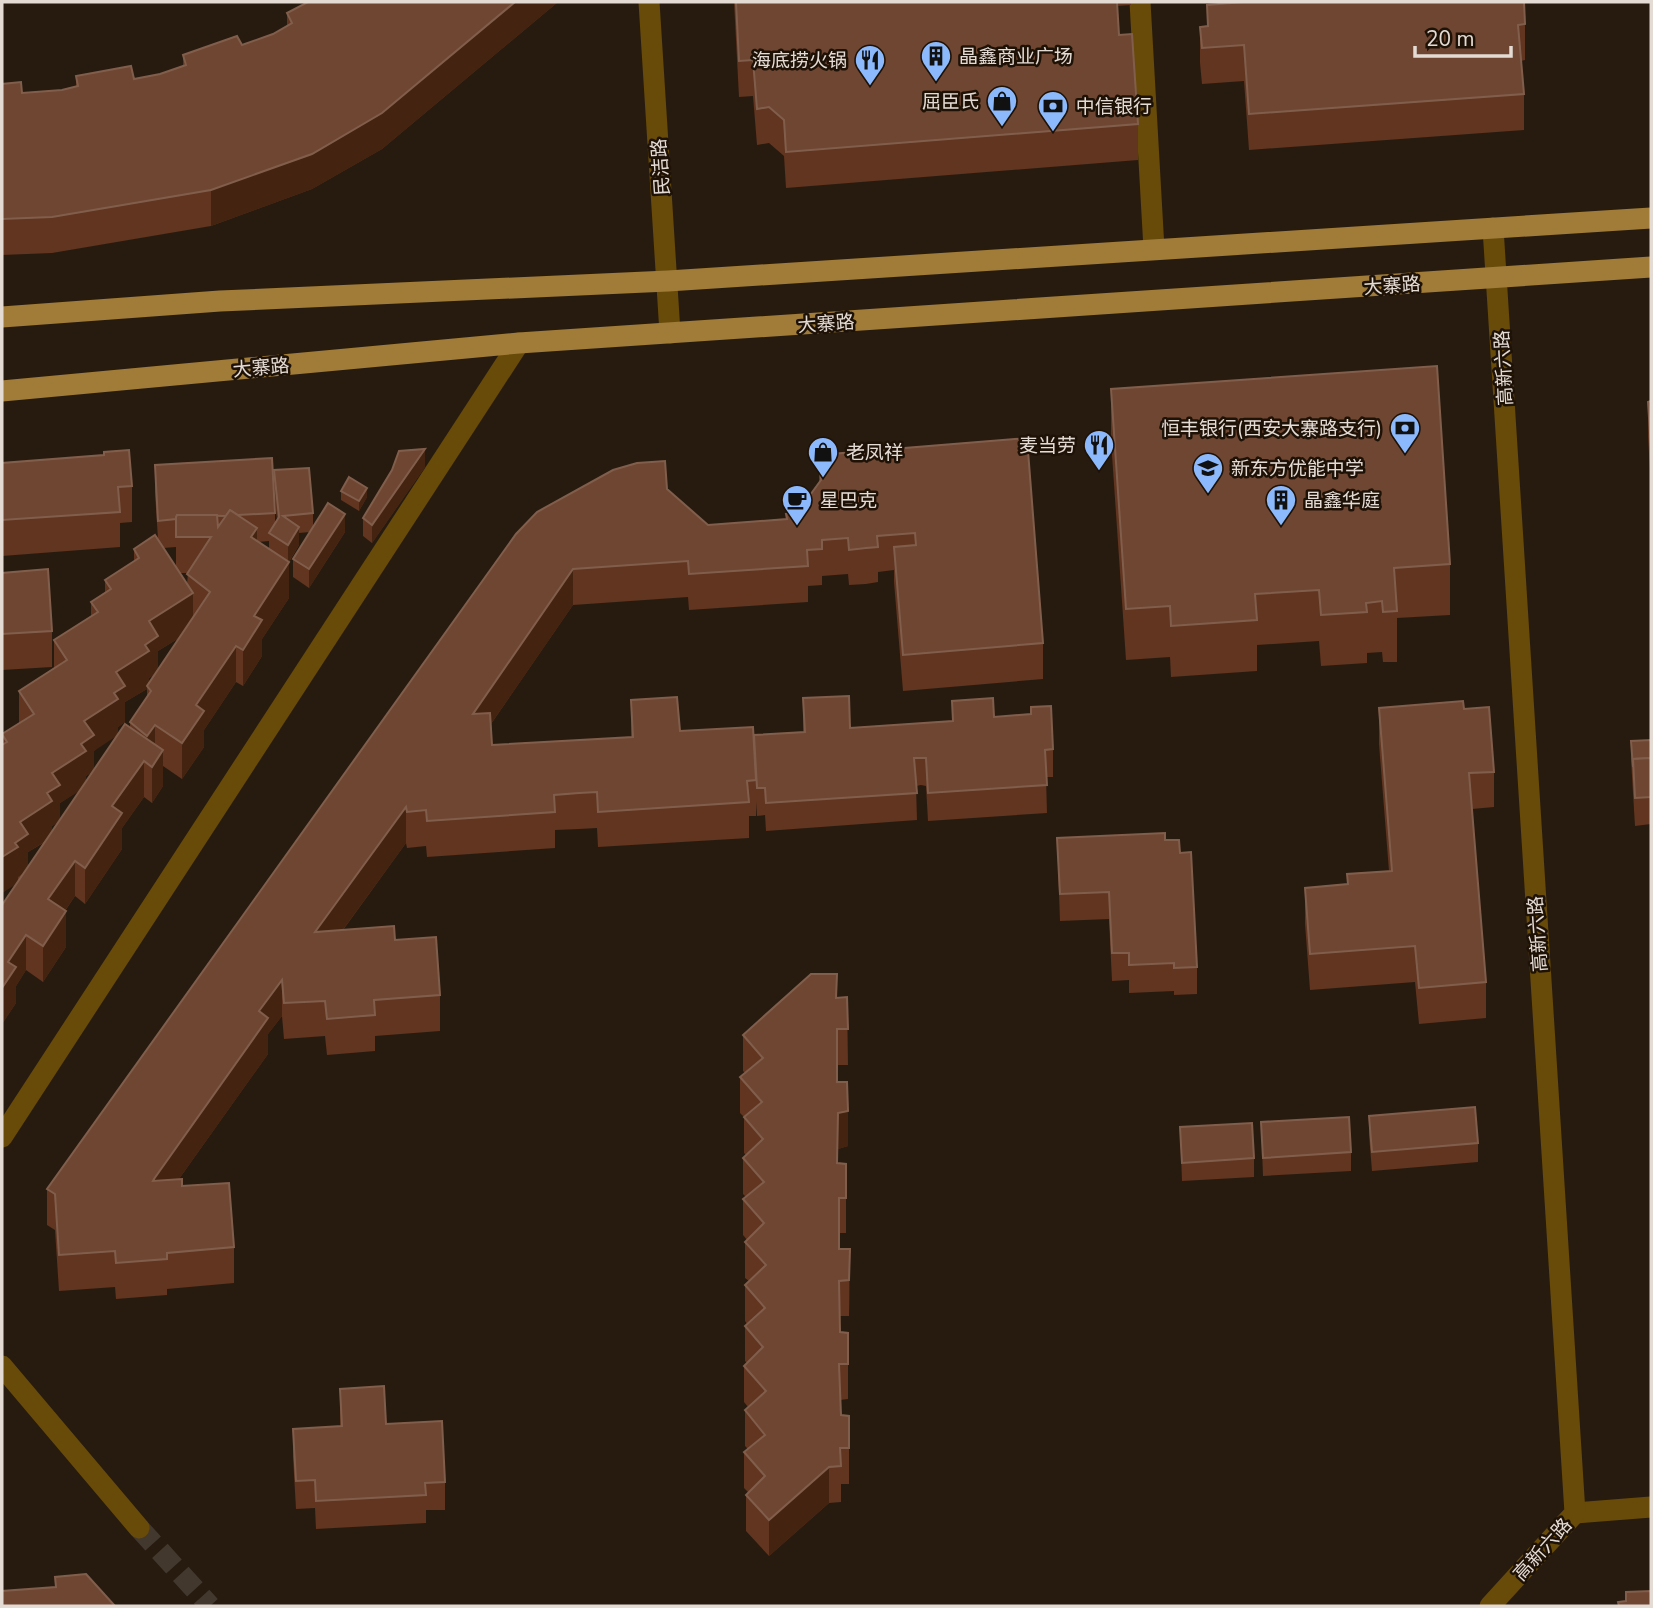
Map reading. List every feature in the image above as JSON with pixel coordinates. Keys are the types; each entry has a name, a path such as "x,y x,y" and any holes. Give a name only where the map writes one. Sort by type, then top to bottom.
{"main road":[{"path":"2,317 220,301 668,281 1651,218"},
{"name":"大寨路","path":"2,391 519,343 1651,267"}],"street":[{"name":"民洁路","path":"649,2 670,333"},
{"path":"1140,2 1154,249"},
{"name":"高新六路","path":"1490,1606 1575,1513 1493,228"},
{"path":"2,1137 519,343"},
{"path":"2,1366 139,1528"},
{"path":"1575,1513 1651,1507"}],"building":[{"path":"308,2 515,2 382,113 312,154 211,190 52,217 2,219 2,84 21,82 22,93 62,90 78,86 76,76 131,66 134,79 160,74 186,65 183,55 237,36 242,45 273,34 292,23 287,13"},
{"name":"晶鑫商业广场","path":"736,2 1117,2 1119,35 1132,34 1138,124 786,152 784,120 769,107 757,109 753,60 739,61"},
{"path":"1244,2 1524,2 1525,24 1518,25 1524,94 1249,114 1244,45 1202,48 1200,27 1208,26 1207,5"},
{"name":"晶鑫华庭","path":"1437,366 1450,564 1394,568 1397,611 1383,612 1382,601 1366,603 1367,612 1321,615 1319,590 1255,594 1257,620 1171,626 1170,606 1126,609 1111,389"},
{"path":"1651,401 1651,448 1648,402"},
{"path":"1027,438 1043,643 903,655 894,547 916,545 915,533 877,536 878,547 849,550 848,538 822,540 822,549 807,550 808,566 689,574 688,561 573,569 473,714 490,713 492,745 633,737 631,700 677,697 680,731 753,727 756,780 747,781 749,802 598,812 597,792 579,793 554,795 555,812 427,821 426,810 407,812 406,807 315,932 394,926 395,940 436,937 440,995 374,1000 375,1015 327,1019 325,1001 284,1003 282,980 259,1011 268,1018 153,1181 182,1179 182,1186 229,1183 234,1247 167,1253 167,1259 116,1263 115,1251 59,1255 55,1194 47,1189 516,534 537,512 613,470 637,463 665,461 667,489 708,525 787,519 786,514 797,513 821,480 819,455"},
{"path":"425,449 372,525 363,518 392,470 399,451"},
{"path":"129,450 132,486 118,487 120,512 2,520 2,463 104,455 104,452"},
{"path":"272,458 275,513 238,515 230,510 226,516 177,515 176,519 158,521 155,465"},
{"path":"309,468 313,513 283,516 299,527 288,545 269,533 279,517 274,470"},
{"path":"349,477 367,488 359,501 341,491"},
{"path":"328,503 345,514 309,569 293,559"},
{"path":"230,510 257,528 251,537 289,562 254,616 262,620 243,650 236,646 196,705 204,711 182,743 155,725 147,736 130,722 151,691 147,686 210,592 187,574 211,537 176,537 176,517 217,515 218,527"},
{"path":"155,535 193,593 149,621 158,636 145,645 149,651 116,672 125,686 114,693 118,699 84,721 94,735 81,744 86,751 52,773 60,785 47,793 52,801 20,822 28,834 15,843 18,847 2,857 2,745 7,742 2,734 34,714 19,691 67,660 54,640 98,612 91,602 111,589 105,580 139,558 134,549"},
{"path":"48,569 52,631 2,634 2,573"},
{"path":"849,696 850,728 953,721 952,701 993,698 994,717 1031,714 1031,707 1051,706 1053,749 1045,750 1047,785 928,793 926,758 914,758 917,793 766,803 765,788 757,788 754,735 805,732 803,698"},
{"path":"1463,701 1464,709 1489,707 1494,772 1469,773 1486,982 1419,988 1415,946 1310,954 1305,888 1348,884 1347,874 1392,871 1379,708"},
{"path":"125,724 163,750 152,767 144,761 112,806 122,813 85,868 75,861 48,899 66,911 43,946 26,935 8,962 16,967 2,988 2,905"},
{"path":"1651,740 1651,758 1633,759 1633,767 1631,741"},
{"path":"1651,758 1651,797 1635,798 1633,759"},
{"path":"1165,833 1165,840 1179,840 1180,853 1191,852 1197,967 1174,968 1174,963 1129,965 1129,953 1112,953 1109,892 1060,894 1057,838"},
{"path":"811,974 837,974 836,998 847,997 848,1029 837,1029 837,1082 847,1082 848,1111 838,1113 837,1163 846,1164 846,1198 839,1198 839,1249 850,1249 849,1280 839,1281 840,1332 848,1333 848,1364 839,1364 841,1415 849,1416 849,1448 840,1448 841,1466 829,1467 769,1520 746,1495 765,1476 744,1452 765,1435 745,1410 766,1391 744,1366 763,1347 745,1326 765,1308 745,1285 766,1265 745,1242 764,1223 743,1199 764,1182 743,1158 763,1139 744,1117 762,1102 740,1077 763,1058 743,1035"},
{"path":"1475,1107 1478,1143 1372,1152 1369,1116"},
{"path":"1349,1117 1351,1152 1263,1158 1261,1122"},
{"path":"1252,1123 1254,1158 1182,1163 1180,1127"},
{"path":"384,1386 386,1424 442,1421 445,1482 425,1483 426,1495 316,1501 315,1480 296,1481 293,1429 342,1426 340,1389"},
{"path":"86,1574 115,1606 2,1606 2,1591 56,1587 55,1577"},
{"path":"1651,1591 1651,1606 1619,1606 1618,1602 1626,1601 1626,1592"}],"tunnel":[{"path":"139,1528 210,1606"}],"place":[{"name":"晶鑫商业广场","path":"936,83"},
{"name":"海底捞火锅","path":"870,87"},
{"name":"屈臣氏","path":"1002,128"},
{"name":"中信银行","path":"1053,133"},
{"name":"恒丰银行(西安大寨路支行)","path":"1405,455"},
{"name":"麦当劳","path":"1099,472"},
{"name":"老凤祥","path":"823,479"},
{"name":"新东方优能中学","path":"1208,495"},
{"name":"星巴克","path":"797,527"},
{"name":"晶鑫华庭","path":"1281,527"}]}
